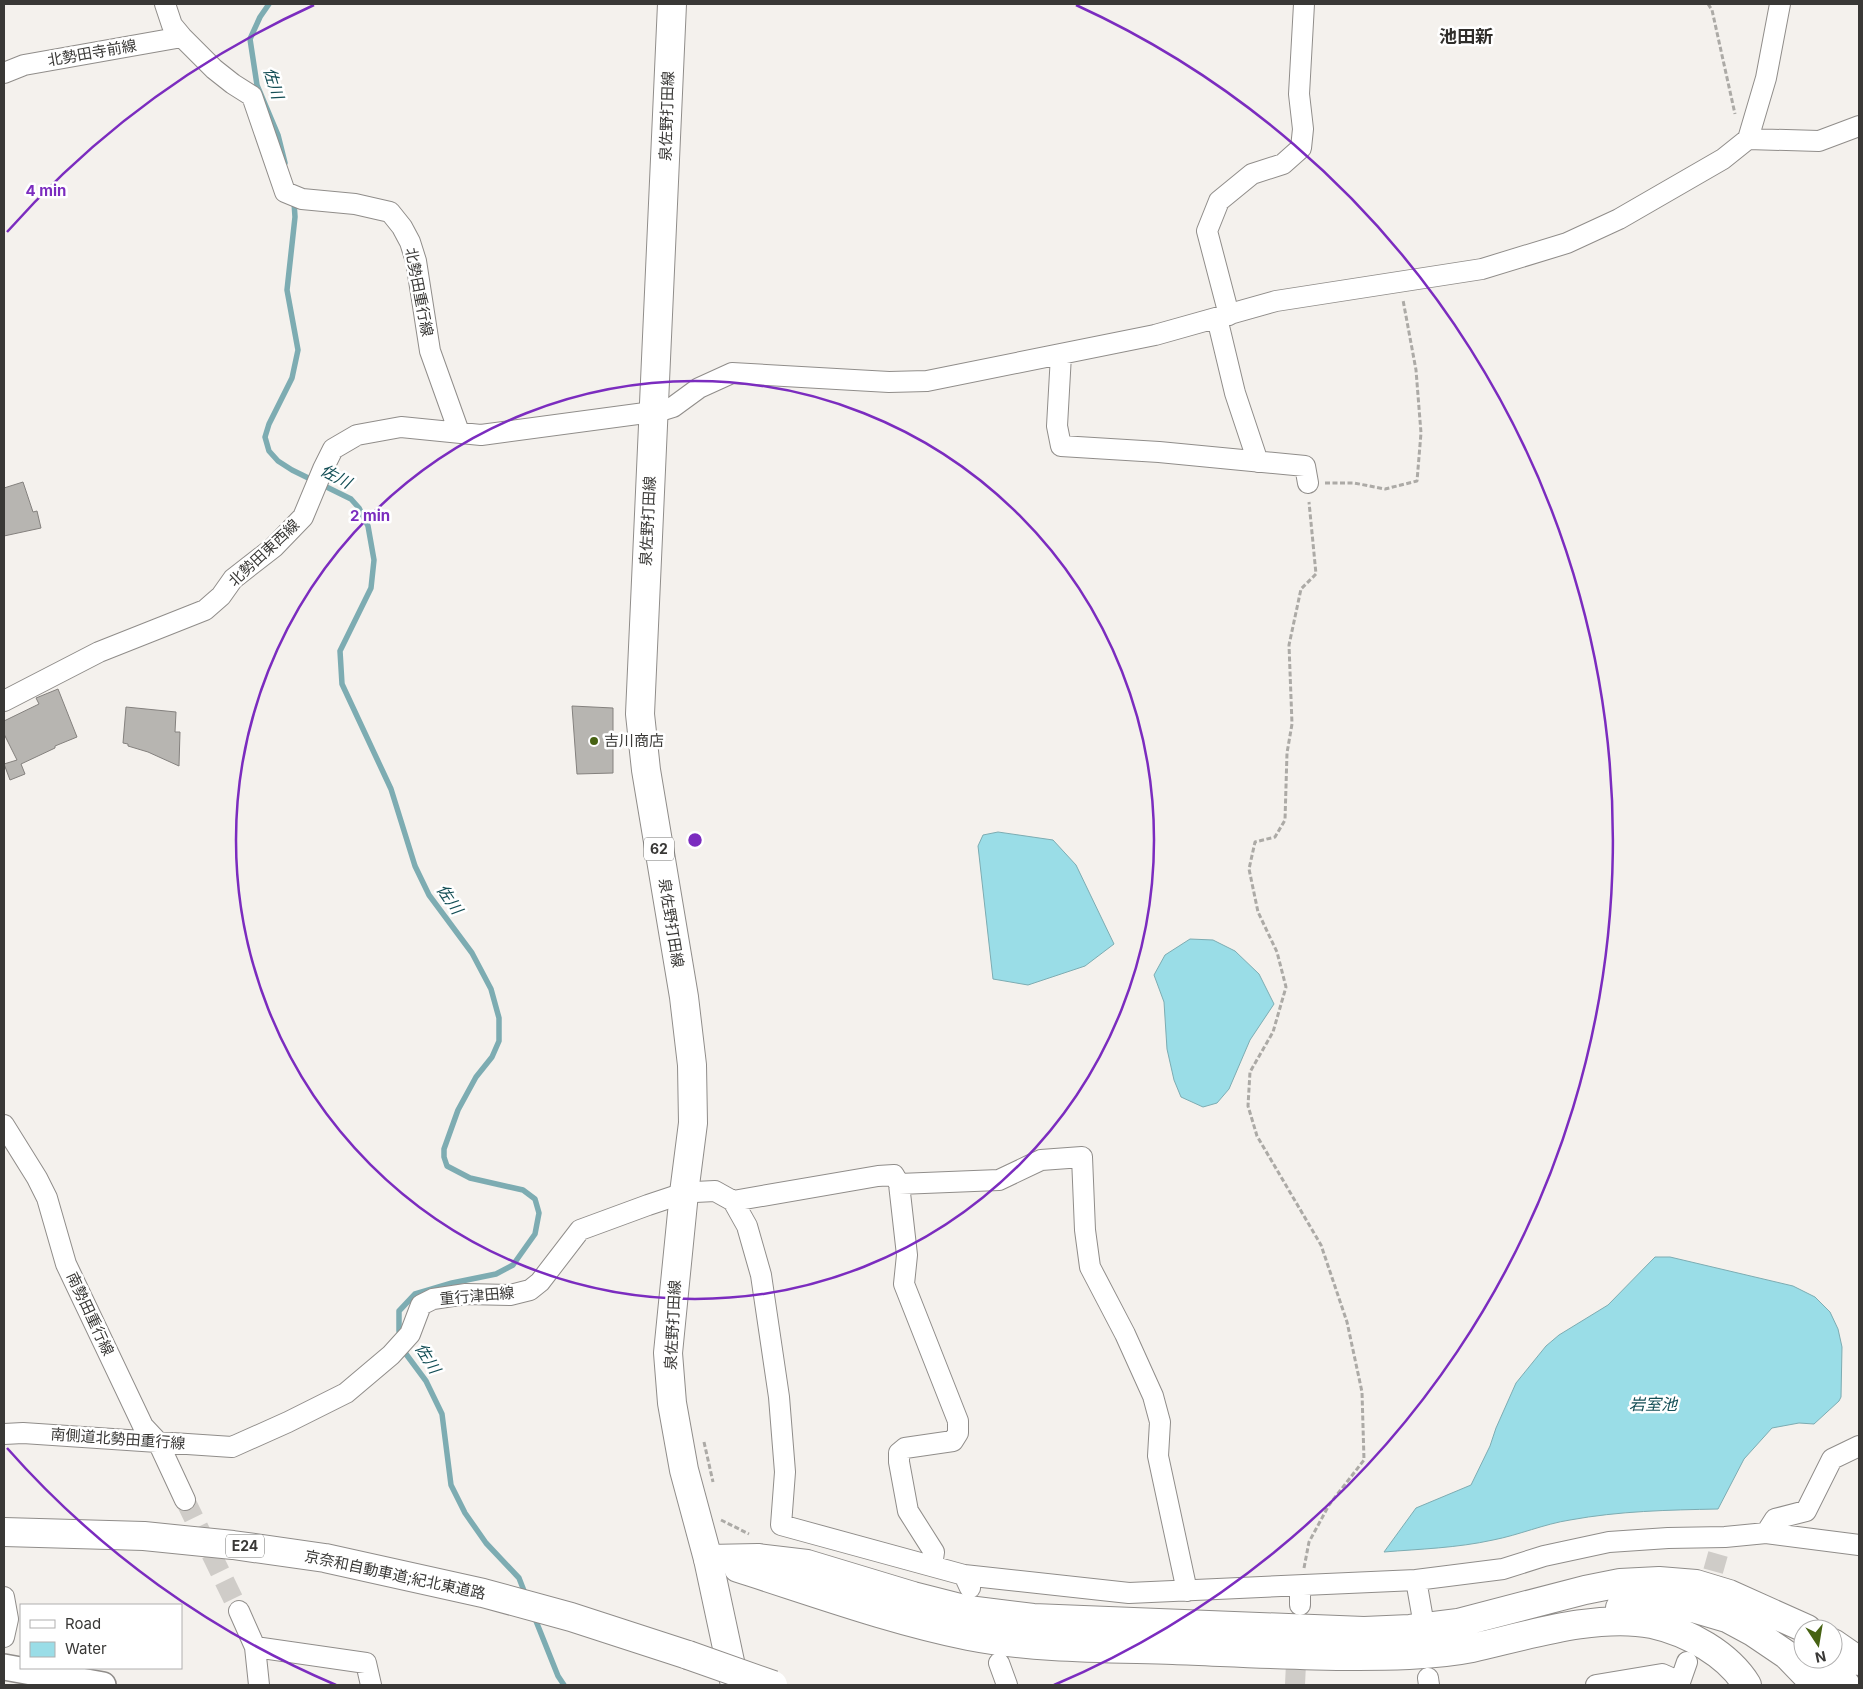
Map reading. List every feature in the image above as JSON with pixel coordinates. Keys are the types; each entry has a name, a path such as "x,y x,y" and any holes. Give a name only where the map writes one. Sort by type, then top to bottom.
{"main road":[{"name":"泉佐野打田線","path":"672,4 640,714 646,770 684,997 692,1065 693,1123 668,1353 672,1404 684,1470 708,1559 735,1685"},
{"name":"京奈和自動車道;紀北東道路","path":"4,1532 144,1536 233,1545 325,1558 483,1593 571,1618 688,1655 773,1685"},
{"path":"708,1559 758,1558 807,1564 913,1596 968,1610 1033,1618 1097,1622 1364,1632 1410,1629 1458,1623 1585,1590 1620,1583 1659,1580 1696,1584 1729,1594 1793,1623"},
{"path":"708,1559 915,1623 972,1636 1031,1644 1358,1656 1413,1655 1468,1648 1568,1627 1614,1621 1652,1624 1686,1636 1720,1655 1742,1676 1747,1685"},
{"path":"1518,1637 1589,1613 1624,1608 1660,1606 1692,1608 1727,1618 1753,1632 1787,1655 1816,1685"},
{"path":"1757,1607 1793,1634"},
{"path":"1843,1650 1859,1660"},
{"path":"1831,1669 1846,1685"}],"street":[{"name":"北勢田重行線","path":"166,4 172,25 182,37 226,79 252,96 293,195 355,204 390,212 402,227 410,242 416,261 430,351 459,432"},
{"path":"1258,462 1235,393 1207,231 1219,201 1252,174 1283,164 1301,148 1303,128 1300,94 1304,4"},
{"path":"1780,4 1766,78 1748,139 1819,141 1859,126"},
{"name":"北勢田寺前線","path":"4,73 24,65 182,37"},
{"name":"北勢田東西線","path":"4,701 99,652 205,610 221,596 233,579 274,547 303,517 322,469 334,448 357,435 401,427 481,435 654,412 674,408 699,388 732,373 889,382 927,381 1155,335 1276,301 1482,269 1567,243 1619,219 1724,159 1748,139"},
{"path":"1061,355 1057,426 1060,446 1306,466 1308,483"},
{"name":"南勢田重行線","path":"4,1125 43,1191 66,1264 143,1426 158,1442 185,1500"},
{"path":"899,1184 999,1180 1041,1160 1082,1157 1085,1230 1090,1268 1125,1334 1153,1396 1160,1422 1158,1456 1187,1591"},
{"path":"733,1202 878,1176 894,1176 899,1184 906,1255 904,1284 958,1421 958,1433 953,1441 905,1448 899,1452 899,1462 908,1511 934,1552 932,1566"},
{"path":"684,1193 715,1191 733,1202 747,1226 761,1275 779,1397 785,1472 780,1525 932,1566 967,1581 1129,1593 1187,1591 1300,1595 1503,1569 1544,1556 1609,1542 1668,1538 1721,1546 1766,1532 1859,1545"},
{"name":"重行津田線","path":"232,1447 346,1393 391,1355 410,1334 421,1305 433,1300 466,1294 510,1295 530,1290 540,1282 580,1230 684,1193"},
{"name":"南側道北勢田重行線","path":"4,1434 23,1433 232,1447"},
{"path":"1766,1532 1775,1518 1806,1511 1832,1459 1859,1446"},
{"path":"1416,1580 1422,1614"},
{"path":"4,1597 8,1619 4,1637"},
{"path":"239,1611 256,1647 259,1685"},
{"path":"256,1647 366,1663 371,1685"},
{"path":"1596,1685 1662,1674 1679,1684 1687,1662"},
{"path":"999,1663 1007,1685"},
{"path":"4,1667 103,1685"}],"path":[{"path":"1708,4 1712,10 1736,117 1748,139"},
{"path":"1300,1595 1309,1542 1329,1504 1364,1460 1362,1392 1344,1313 1321,1245 1257,1136 1248,1106 1250,1072 1273,1032 1286,987 1277,952 1258,912 1249,869 1255,842 1275,837 1285,820 1287,753 1292,724 1289,645 1301,590 1316,574 1308,483 1354,483 1386,489 1417,481 1421,433 1416,370 1400,282"}],"water":[{"path":"998,832 1053,840 1076,865 1114,944 1085,966 1028,985 993,979 978,846 983,835"},
{"path":"1190,939 1213,940 1235,951 1259,974 1274,1004 1250,1040 1229,1089 1217,1103 1203,1107 1181,1097 1174,1080 1167,1049 1164,1002 1154,975 1165,955"},
{"name":"岩室池","path":"1655,1257 1670,1257 1793,1286 1815,1297 1830,1312 1838,1329 1842,1347 1841,1397 1839,1401 1814,1424 1799,1423 1772,1428 1744,1459 1718,1509 1644,1511 1588,1517 1560,1522 1479,1543 1384,1552 1416,1508 1471,1485 1490,1446 1516,1383 1546,1346 1559,1335 1608,1305"}],"building":[{"path":"23,482 33,512 37,511 41,528 4,536 4,488"},
{"path":"58,689 77,737 21,764 25,774 10,780 4,764 17,760 4,734 4,721 39,704 36,698"},
{"name":"吉川商店","path":"572,706 613,708 613,773 577,774"},
{"path":"126,707 176,712 175,732 180,732 179,766 123,743"}],"waterway":[{"name":"佐川","path":"269,4 260,17 250,39 257,85 278,135 285,163"},
{"name":"佐川","path":"294,202 295,217 287,290 298,350 292,378 269,424 265,437 269,451 278,461 292,470 351,499 359,508 368,526 374,560 371,588 340,651 342,684 391,789 415,866 429,895 472,953 491,989 499,1018 499,1041 492,1057 476,1077 458,1110 444,1149 447,1166 470,1178 523,1190 535,1199 539,1213 535,1234 513,1265 496,1274 452,1283 415,1294 399,1311 399,1331 401,1337"},
{"name":"佐川","path":"404,1348 406,1354 426,1381 442,1414 451,1485 465,1513 486,1543 519,1578 526,1596"},
{"name":"佐川","path":"534,1616 558,1676 564,1685"}],"tunnel":[{"path":"185,1500 239,1611"},
{"path":"1705,1600 1718,1554"},
{"path":"1295,1685 1297,1642"}],"place":[{"name":"吉川商店","path":"594,741"}],"district":[{"name":"池田新","path":"1466,37"}]}
